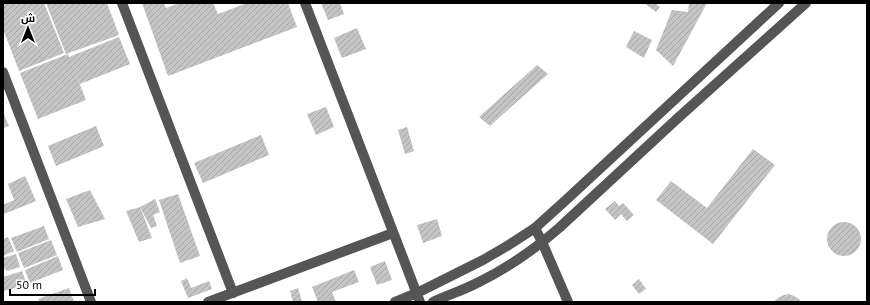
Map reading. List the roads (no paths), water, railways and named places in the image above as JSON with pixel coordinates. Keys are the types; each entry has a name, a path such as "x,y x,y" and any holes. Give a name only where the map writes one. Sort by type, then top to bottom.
{"street":[{"path":"122,3 233,292"},
{"path":"305,3 418,297"},
{"path":"433,302 478,282 542,242 588,202 679,117 806,3"},
{"path":"395,302 418,297 507,246 535,228 778,4 793,14"},
{"path":"3,72 91,302"},
{"path":"668,106 679,117"},
{"path":"535,228 568,302"},
{"path":"208,302 393,233"}]}
